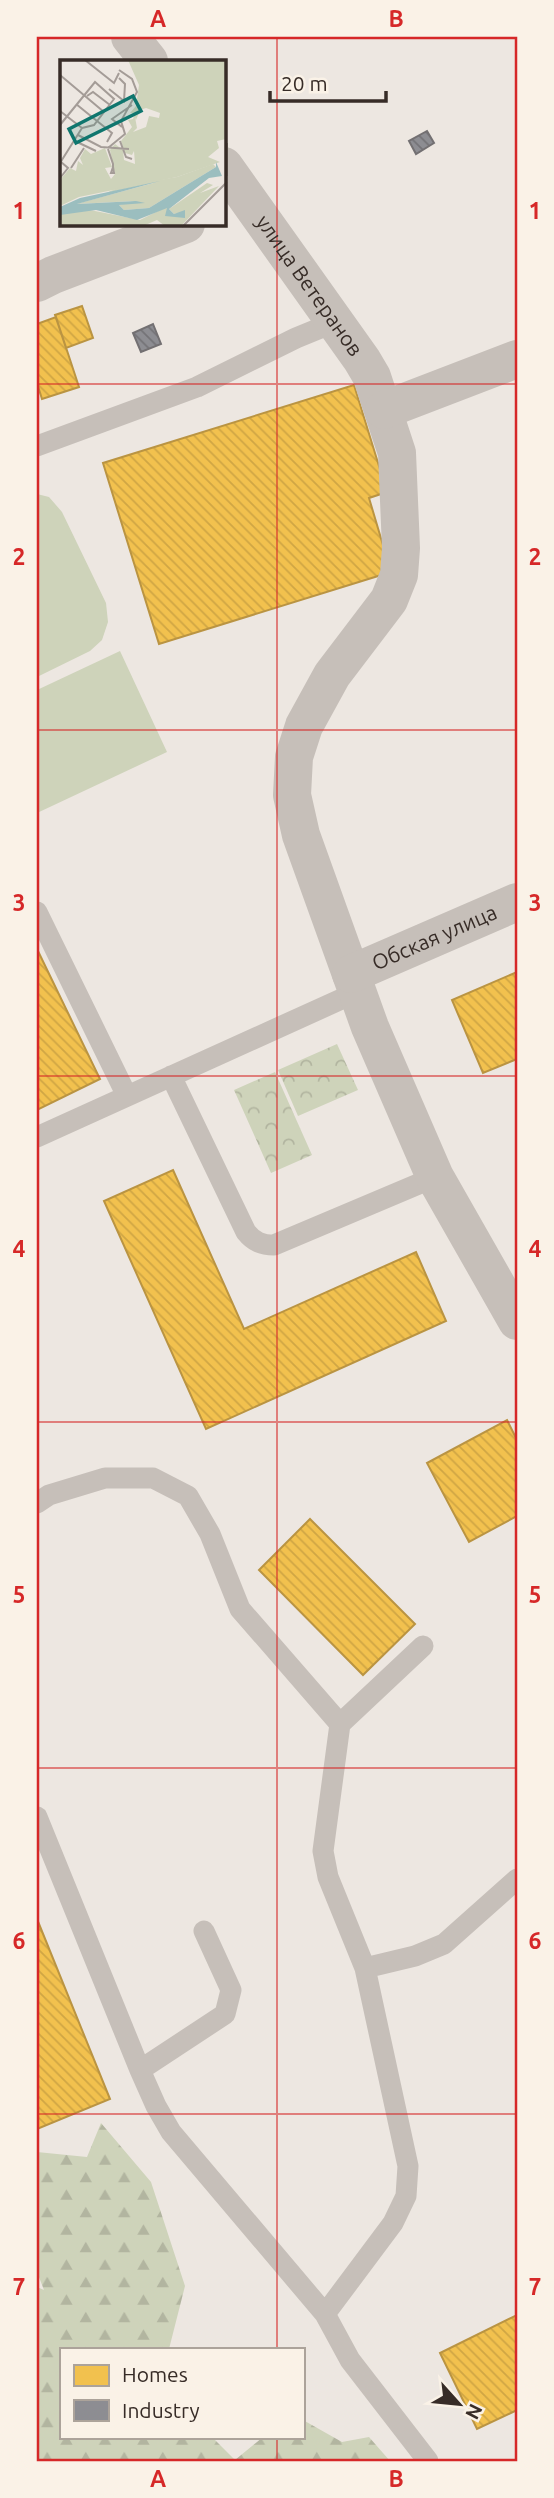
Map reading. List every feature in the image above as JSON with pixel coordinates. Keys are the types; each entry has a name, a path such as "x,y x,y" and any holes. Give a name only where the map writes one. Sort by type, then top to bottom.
{"street":[{"path":"130,37 148,60"},
{"name":"улица Ветеранов","path":"231,189 335,322 372,377 397,453 399,575 389,600 332,675 304,726 295,757 292,795 301,835 370,1027 435,1177 517,1321"},
{"path":"37,283 181,226"},
{"path":"384,410 517,359"},
{"name":"Обская улица","path":"354,983 517,902"}],"lane":[{"path":"37,446 197,387 296,338 335,322"},
{"path":"37,912 127,1096"},
{"path":"37,1137 172,1076 354,983"},
{"path":"172,1076 246,1232 264,1245 274,1245 435,1177"},
{"path":"37,1503 50,1495 105,1478 153,1478 188,1496 210,1534 240,1609 340,1724"},
{"path":"325,2314 393,2223 406,2196 408,2166 365,1968 328,1877 323,1851 340,1724 423,1646"},
{"path":"37,1817 140,2070 171,2132 325,2314 350,2360 428,2461"},
{"path":"365,1968 415,1956 444,1944 517,1879"},
{"path":"140,2070 225,2014 231,1990 204,1931"}],"green space":[{"path":"37,494 49,497 62,512 106,603 108,622 102,640 90,651 37,677"},
{"path":"120,651 167,752 37,813 37,690"},
{"path":"337,1044 358,1090 298,1116 278,1070"},
{"path":"275,1072 312,1155 271,1173 234,1090"},
{"path":"101,2123 151,2182 185,2286 169,2348 60,2348 60,2438 213,2438 235,2460 262,2438 304,2438 304,2421 342,2442 369,2437 390,2461 37,2461 37,2287 44,2290 37,2272 37,2152 87,2157"}],"building: Homes":[{"path":"82,306 93,338 66,348 55,315"},
{"path":"56,317 79,387 42,399 37,383 37,324"},
{"path":"354,385 387,492 369,498 391,572 159,644 103,463"},
{"path":"37,949 100,1079 37,1110"},
{"path":"517,972 517,1059 483,1073 452,1000"},
{"path":"173,1170 244,1329 416,1252 446,1321 206,1429 104,1201"},
{"path":"507,1420 517,1440 517,1516 469,1542 427,1463"},
{"path":"310,1519 415,1624 363,1675 259,1570"},
{"path":"37,1919 110,2099 37,2129"},
{"path":"517,2315 517,2410 477,2429 440,2353"}],"building: Industry":[{"path":"427,131 434,143 416,154 409,141"},
{"path":"153,324 161,344 141,352 133,333"}]}
